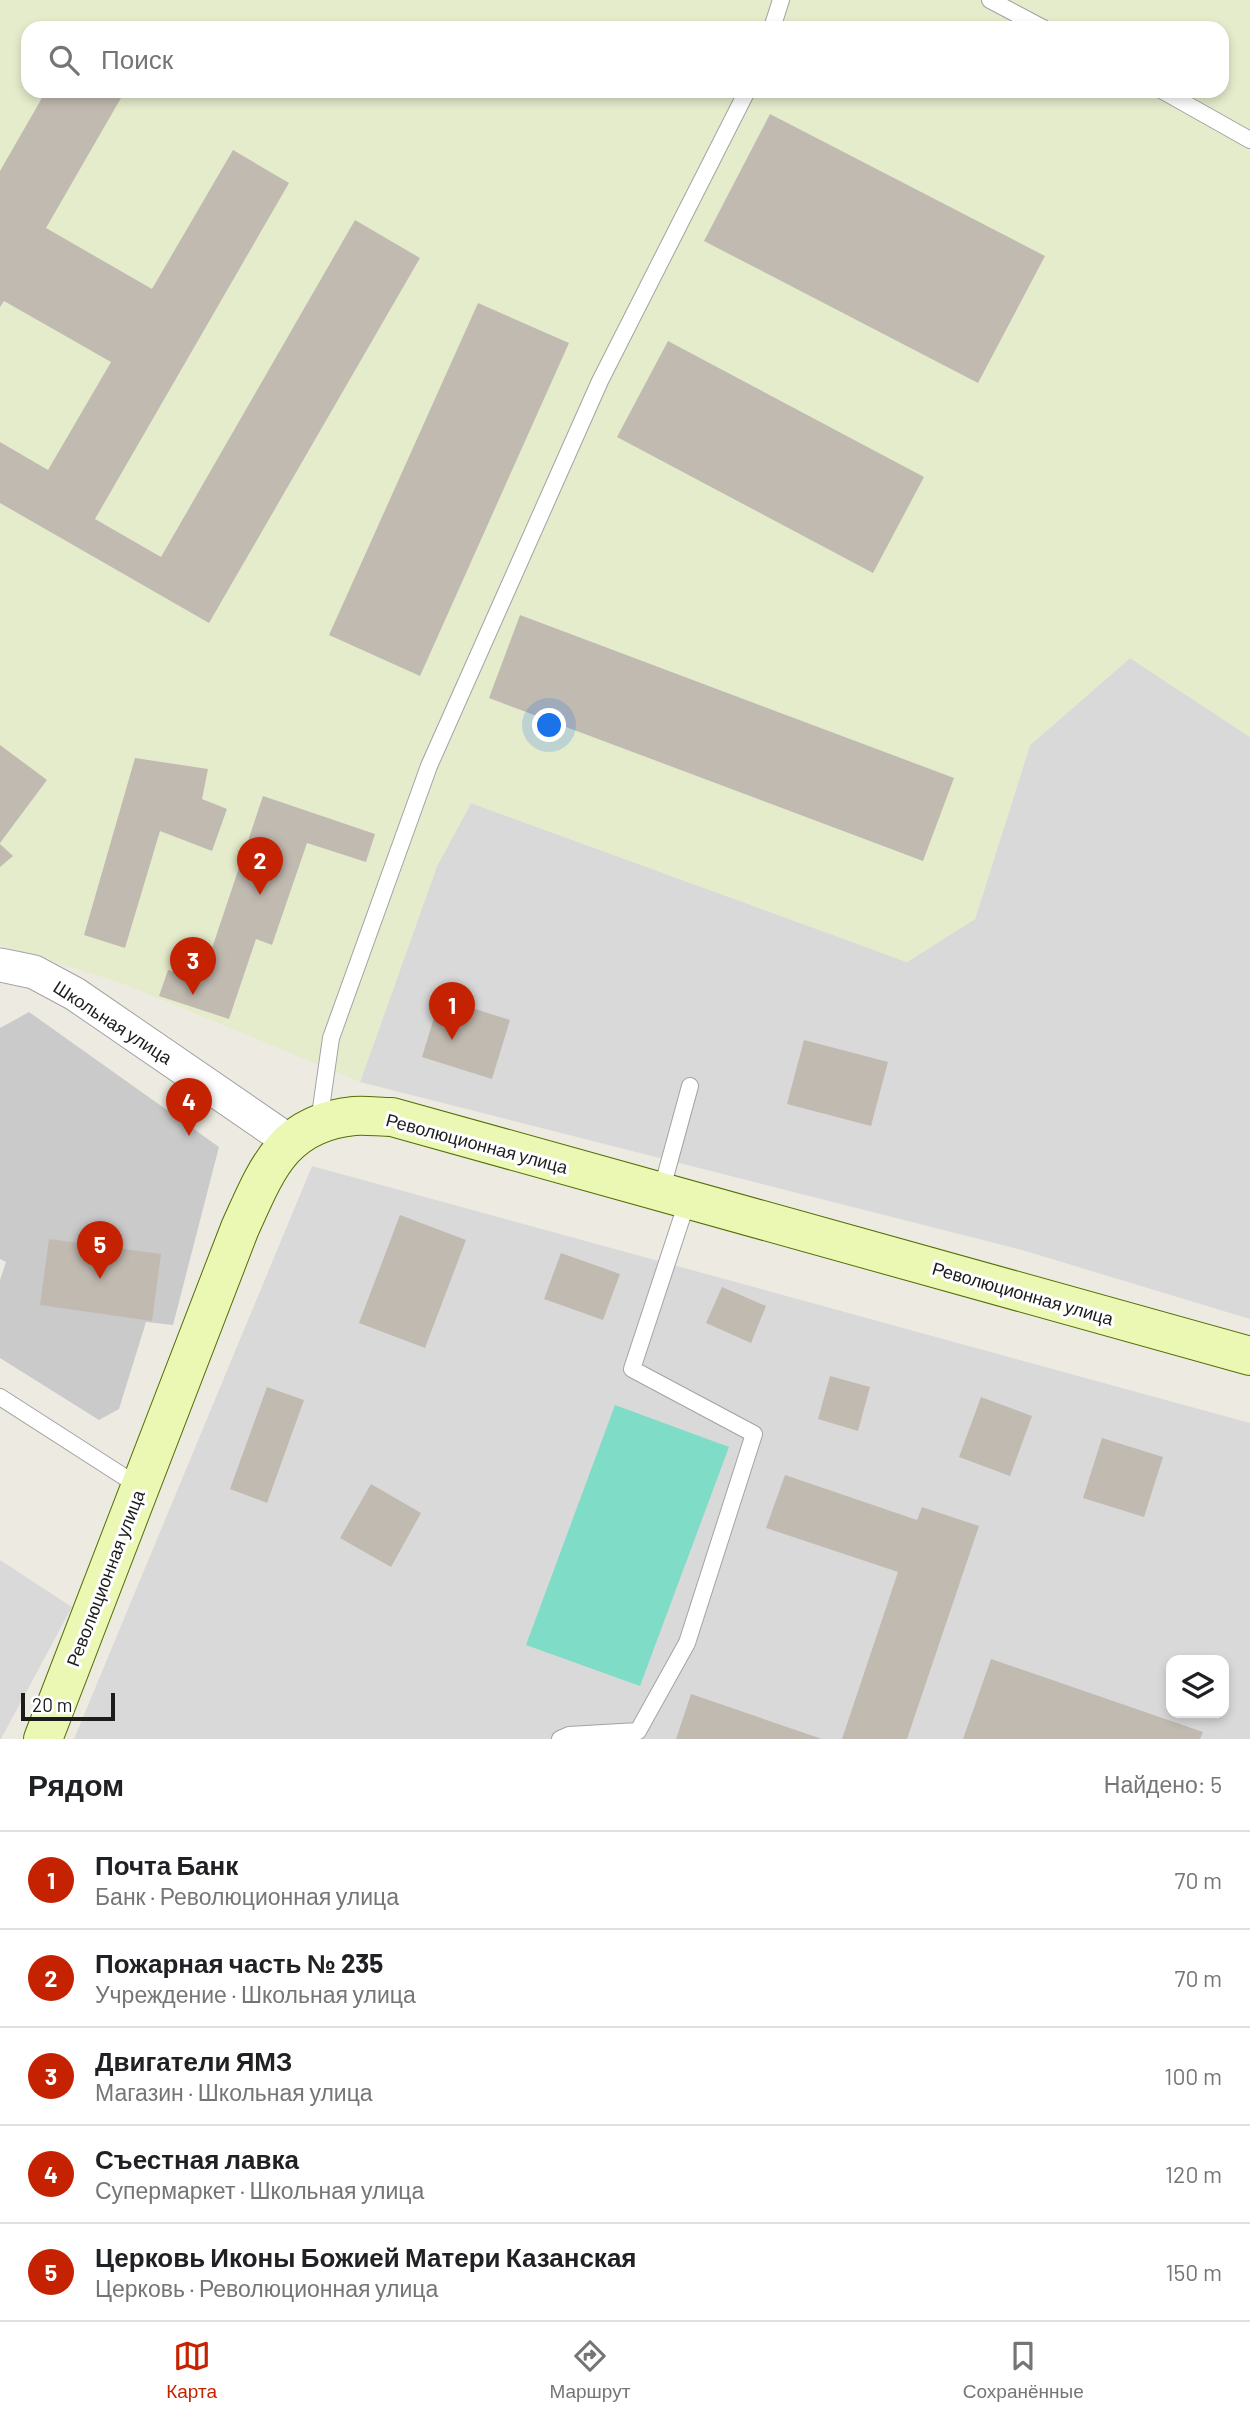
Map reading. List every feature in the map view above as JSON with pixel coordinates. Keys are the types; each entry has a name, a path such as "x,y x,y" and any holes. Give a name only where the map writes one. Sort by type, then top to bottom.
{"main road":[{"name":"Революционная улица","path":"43,1739 240,1228 267,1168 304,1132 354,1116 392,1117 1250,1356"}],"street":[{"name":"Школьная улица","path":"0,965 34,972 75,994 304,1132"}],"lane":[{"path":"774,21 781,0"},
{"path":"990,0 1030,21"},
{"path":"304,1132 331,1038 429,766 600,381 743,98"},
{"path":"1175,98 1250,140"},
{"path":"560,1739 569,1735 638,1731 687,1643 754,1434 632,1369 674,1196 690,1086"},
{"path":"0,1397 140,1487"}],"shaded area":[{"path":"1130,658 1250,737 1250,1319 1022,1250 360,1082 437,866 471,803 907,962 975,919 1030,745"},
{"path":"29,1012 219,1147 173,1325 146,1322 119,1409 99,1420 0,1358 0,1280 6,1262 0,1259 0,1028"},
{"path":"312,1166 1250,1423 1250,1739 74,1739"},
{"path":"615,1405 729,1447 640,1686 526,1645"},
{"path":"0,1560 72,1607 1,1739 0,1739"}],"green space":[{"path":"0,0 1250,0 1250,737 1130,658 1030,745 975,919 907,962 471,803 437,866 360,1082 124,984 0,945"}],"building":[{"path":"42,98 121,98 46,228 152,289 233,150 289,183 95,519 161,557 355,220 420,258 209,623 0,503 0,442 48,470 111,362 4,301 0,307 0,171"},
{"path":"770,114 1045,256 978,383 704,241"},
{"path":"478,303 569,343 420,676 329,635"},
{"path":"668,341 924,477 873,573 617,437"},
{"path":"520,615 954,778 923,861 489,698"},
{"path":"0,745 47,780 0,843"},
{"path":"135,758 208,769 202,799 227,809 212,851 160,831 125,948 84,935"},
{"path":"263,796 375,834 366,862 307,843 272,945 256,939 229,1019 159,996 168,970 201,981"},
{"path":"0,844 13,856 0,867"},
{"path":"440,998 510,1020 492,1079 422,1057"},
{"path":"804,1040 888,1062 871,1126 787,1104"},
{"path":"400,1215 466,1240 425,1348 359,1323"},
{"path":"49,1239 161,1254 152,1321 40,1305"},
{"path":"561,1253 620,1274 603,1320 544,1299"},
{"path":"722,1287 766,1306 751,1343 706,1323"},
{"path":"830,1376 870,1387 858,1431 818,1419"},
{"path":"267,1387 304,1400 267,1503 230,1489"},
{"path":"981,1397 1032,1416 1010,1476 959,1457"},
{"path":"1102,1438 1163,1457 1144,1517 1083,1498"},
{"path":"785,1475 917,1520 922,1507 979,1526 907,1739 842,1739 898,1572 766,1528"},
{"path":"371,1484 421,1513 391,1567 340,1538"},
{"path":"991,1659 1203,1732 1200,1739 963,1739"},
{"path":"691,1694 822,1739 676,1739"}],"place":[{"name":"Пожарная часть № 235","path":"260,895"},
{"name":"Двигатели ЯМЗ","path":"193,995"},
{"name":"Почта Банк","path":"452,1040"},
{"name":"Съестная лавка","path":"189,1136"},
{"name":"Церковь Иконы Божией Матери Казанская","path":"100,1279"}]}
